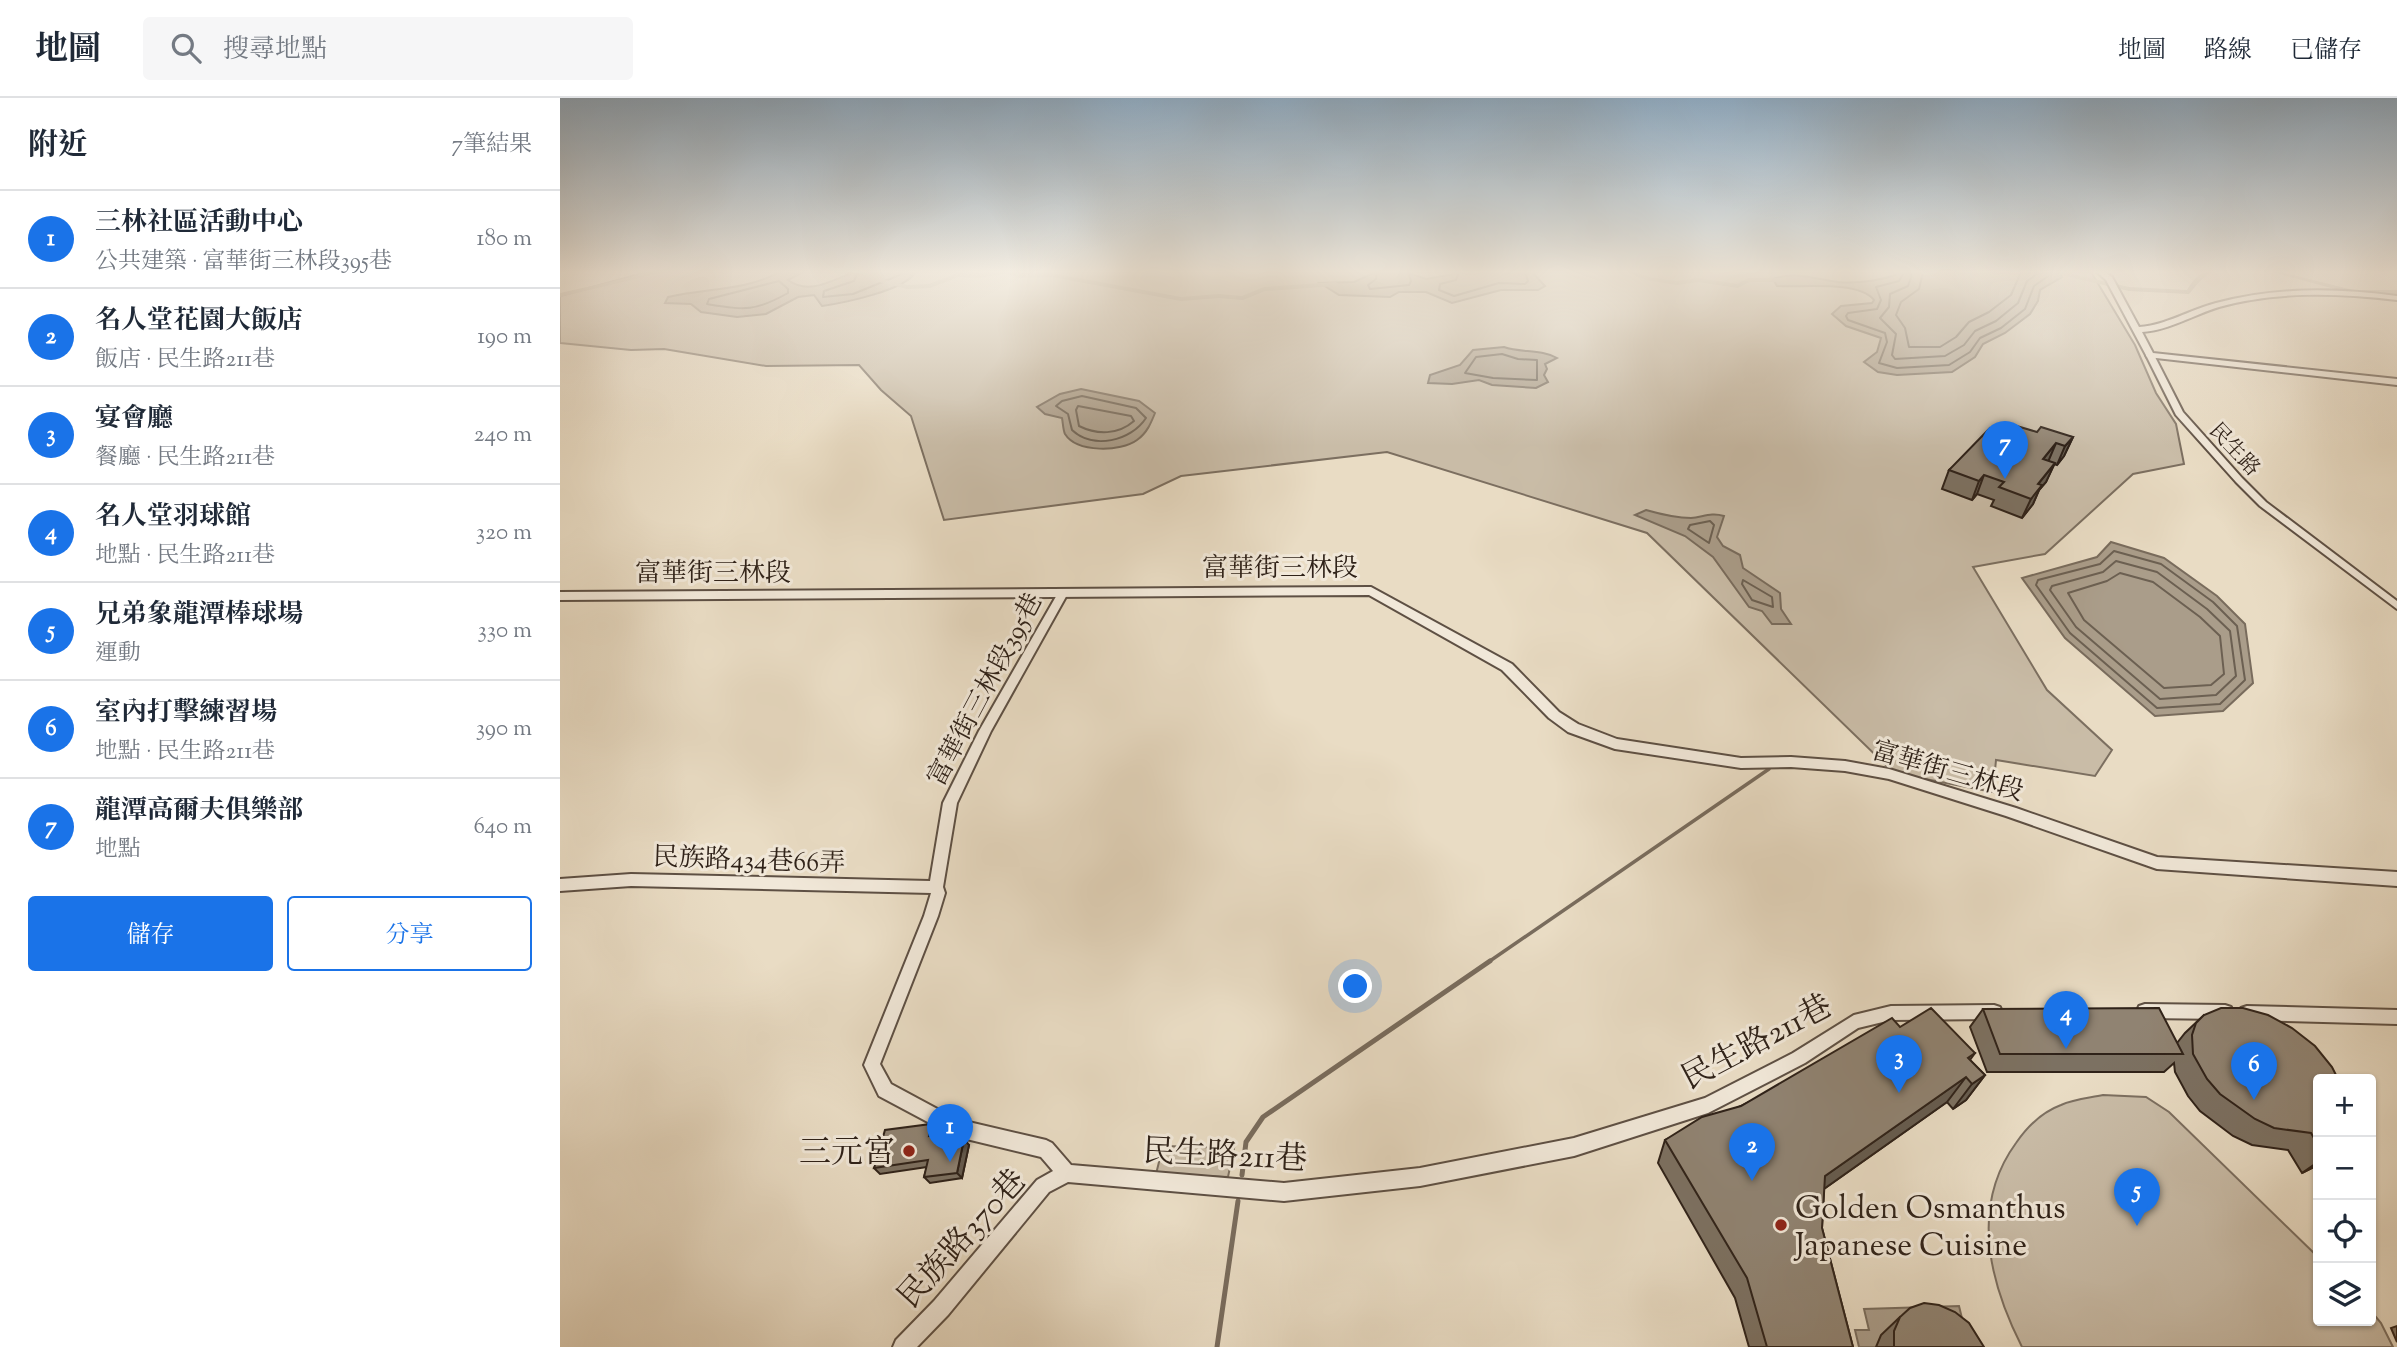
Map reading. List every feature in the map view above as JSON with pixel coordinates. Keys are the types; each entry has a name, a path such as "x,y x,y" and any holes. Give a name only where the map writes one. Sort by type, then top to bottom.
{"street":[{"name":"民生路","path":"2138,330 2179,413 2239,480 2263,504 2397,606"},
{"path":"2150,355 2397,382"},
{"name":"富華街三林段","path":"560,596 1371,591 1507,667 1554,715 1573,727 1615,744 1741,763 1832,765 1889,774 2011,812 2157,863 2397,878"},
{"name":"富華街三林段395巷","path":"1063,593 985,731 950,803 936,887 938,893 872,1065 885,1090 954,1128 1046,1149 1067,1173"},
{"name":"民族路434巷66弄","path":"560,885 631,880 936,887"},
{"path":"2128,1011 2397,1017"},
{"name":"民生路211巷","path":"1067,1173 1284,1192 1420,1177 1574,1147 1708,1105 1799,1058 1854,1022 1891,1013 2016,1012"},
{"name":"民族路370巷","path":"903,1347 941,1308 1042,1186 1067,1173"}],"shaded area":[{"path":"560,330 2126,330 2156,393 2176,424 2184,464 2133,474 2045,554 1973,567 2047,690 2112,750 2095,776 1996,760 1993,792 1894,773 1647,533 1387,452 1181,476 1143,494 944,520 911,416 881,390 859,365 766,366 664,349 631,350 560,343"},
{"path":"2103,1095 2146,1097 2169,1112 2313,1252 2313,1326 2376,1326 2376,1317 2393,1347 2022,1347 2010,1322 1993,1270 1989,1218 1993,1192 2002,1167 2025,1131 2048,1112 2076,1100"},
{"path":"1163,1146 1234,1148 1228,1177 1156,1174"}],"water":[{"path":"1859,330 2009,330 1983,344 1975,357 1952,372 1897,375 1878,372 1864,362 1877,352 1881,338"},
{"path":"1504,347 1545,353 1557,358 1545,364 1547,369 1544,375 1548,382 1536,388 1492,385 1479,380 1452,384 1428,383 1430,375 1460,365 1473,350"},
{"path":"1081,389 1139,401 1155,413 1143,434 1130,444 1100,449 1079,445 1065,434 1062,418 1045,414 1037,407 1060,394"},
{"path":"1646,510 1685,518 1724,516 1717,537 1723,546 1740,555 1743,568 1780,593 1781,609 1791,624 1772,624 1762,611 1749,607 1713,557 1685,536 1635,515"},
{"path":"2111,542 2164,558 2217,596 2245,624 2253,683 2223,711 2155,716 2065,638 2022,578 2097,557"},
{"path":"1959,1306 1969,1347 1859,1347 1855,1330 1869,1330 1864,1309"}],"building":[{"path":"2010,424 2037,432 2041,427 2073,437 2065,446 2056,443 2043,459 2055,463 2038,484 2042,485 2031,499 1999,487 2004,482 1984,475 1979,481 1949,470 1990,428 2002,432"},
{"path":"1931,1008 1975,1053 1968,1058 1985,1075 1972,1084 1966,1077 1825,1176 1822,1228 1853,1347 1767,1347 1747,1278 1665,1140 1702,1117 1741,1106 1892,1018 1900,1027"},
{"path":"2159,1008 2183,1054 2000,1054 1983,1009"},
{"path":"2221,1008 2243,1008 2268,1015 2292,1028 2315,1046 2336,1074 2313,1074 2313,1136 2311,1133 2274,1128 2255,1119 2220,1094 2207,1079 2193,1054 2192,1035 2196,1023 2204,1015"},
{"path":"931,1124 929,1136 949,1133 954,1134 953,1141 964,1139 957,1173 924,1177 928,1160 874,1168 885,1130"},
{"path":"1924,1303 1939,1305 1955,1312 1969,1323 1984,1347 1894,1347 1894,1331 1900,1317 1910,1308"}],"waterway":[{"path":"1487,963 1769,769"},
{"path":"1242,1175 1246,1142 1263,1117 1490,961"},
{"path":"1217,1347 1238,1201"}],"place":[{"name":"龍潭高爾夫俱樂部","path":"2005,479"},
{"name":"名人堂羽球館","path":"2066,1049"},
{"name":"宴會廳","path":"1899,1093"},
{"name":"室內打擊練習場","path":"2254,1100"},
{"name":"三元宮","path":"909,1151"},
{"name":"三林社區活動中心","path":"950,1162"},
{"name":"名人堂花園大飯店","path":"1752,1181"},
{"name":"Golden Osmanthus Japanese Cuisine","path":"1781,1225"},
{"name":"兄弟象龍潭棒球場","path":"2137,1226"}]}
